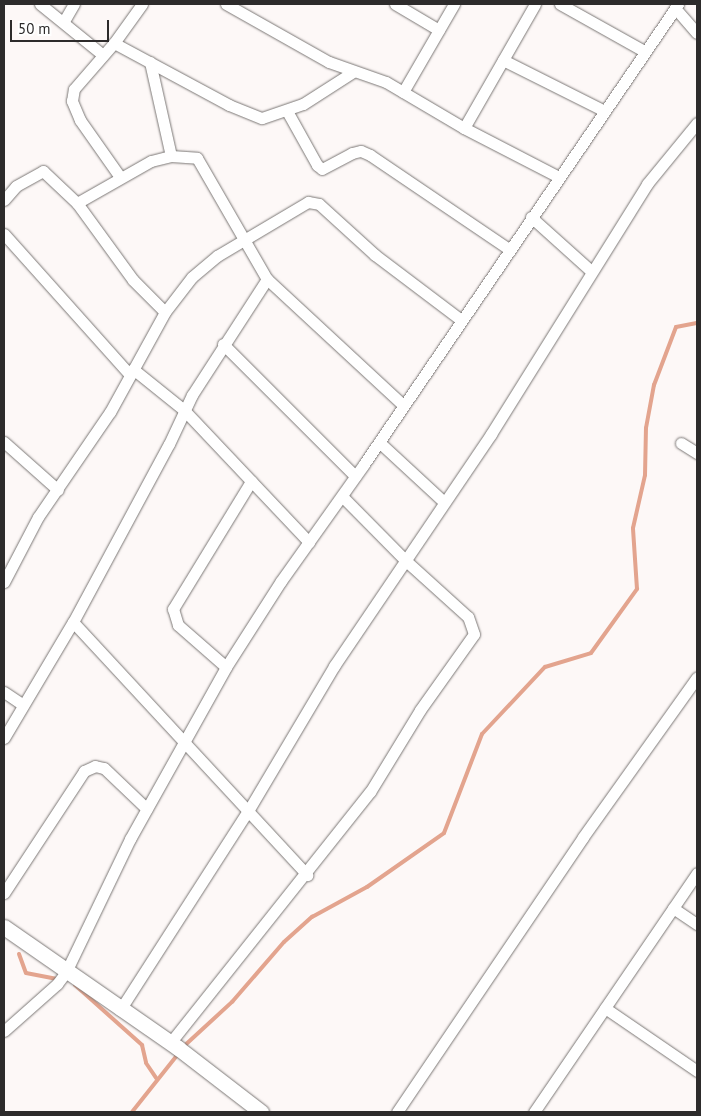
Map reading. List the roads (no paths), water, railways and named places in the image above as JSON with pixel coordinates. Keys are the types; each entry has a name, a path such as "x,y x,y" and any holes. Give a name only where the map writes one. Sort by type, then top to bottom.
{"street":[{"path":"40,4 104,54"},
{"path":"64,21 74,4"},
{"path":"120,177 80,120 72,101 74,89 114,43 142,4"},
{"path":"226,4 329,62 386,82 464,128 559,177"},
{"path":"395,4 438,30"},
{"path":"403,92 454,4"},
{"path":"464,128 536,4"},
{"path":"560,4 644,51"},
{"path":"4,1031 57,984 66,972 79,940 147,809 186,744 226,666 676,6 697,33"},
{"path":"114,43 251,116 262,118 287,111 353,72"},
{"path":"503,60 604,111"},
{"path":"150,62 171,156"},
{"path":"287,111 317,165 322,169 352,153 361,152 370,155 509,249"},
{"path":"120,1010 248,811 334,666 492,434 591,271 647,184 697,124"},
{"path":"77,203 151,161 171,156 197,158 243,240 268,279 403,405"},
{"path":"4,200 16,186 44,171 77,203 133,280 164,312"},
{"path":"4,582 38,517 105,419 164,312 192,277 217,256 308,202 314,202 375,255 461,320"},
{"path":"531,218 591,271"},
{"path":"4,234 131,372 184,410 309,542"},
{"path":"4,738 72,622 169,444 184,410 223,344 268,279"},
{"path":"223,344 355,476"},
{"path":"4,442 58,490"},
{"path":"379,442 444,502"},
{"path":"681,443 697,453"},
{"path":"226,666 178,625 173,609 251,481"},
{"path":"174,1045 370,792 420,710 474,634 468,617 406,561 342,496"},
{"path":"4,556 13,565"},
{"path":"72,622 307,874"},
{"path":"396,1112 583,837 697,677"},
{"path":"4,692 23,706"},
{"path":"4,893 84,771 95,766 104,768 147,809"},
{"path":"534,1112 697,873"},
{"path":"673,908 697,924"},
{"path":"4,927 120,1010 174,1045 261,1112"},
{"path":"605,1008 697,1072"}],"waterway":[{"path":"183,1047 232,1002 284,942 312,917 367,887 444,833 482,734 545,667 591,653 637,589 633,528 645,475 646,428 654,385 676,327 697,323"},
{"path":"19,954 26,973 58,979"},
{"path":"75,985 142,1045 146,1063 156,1078"},
{"path":"132,1112 179,1053"}]}
